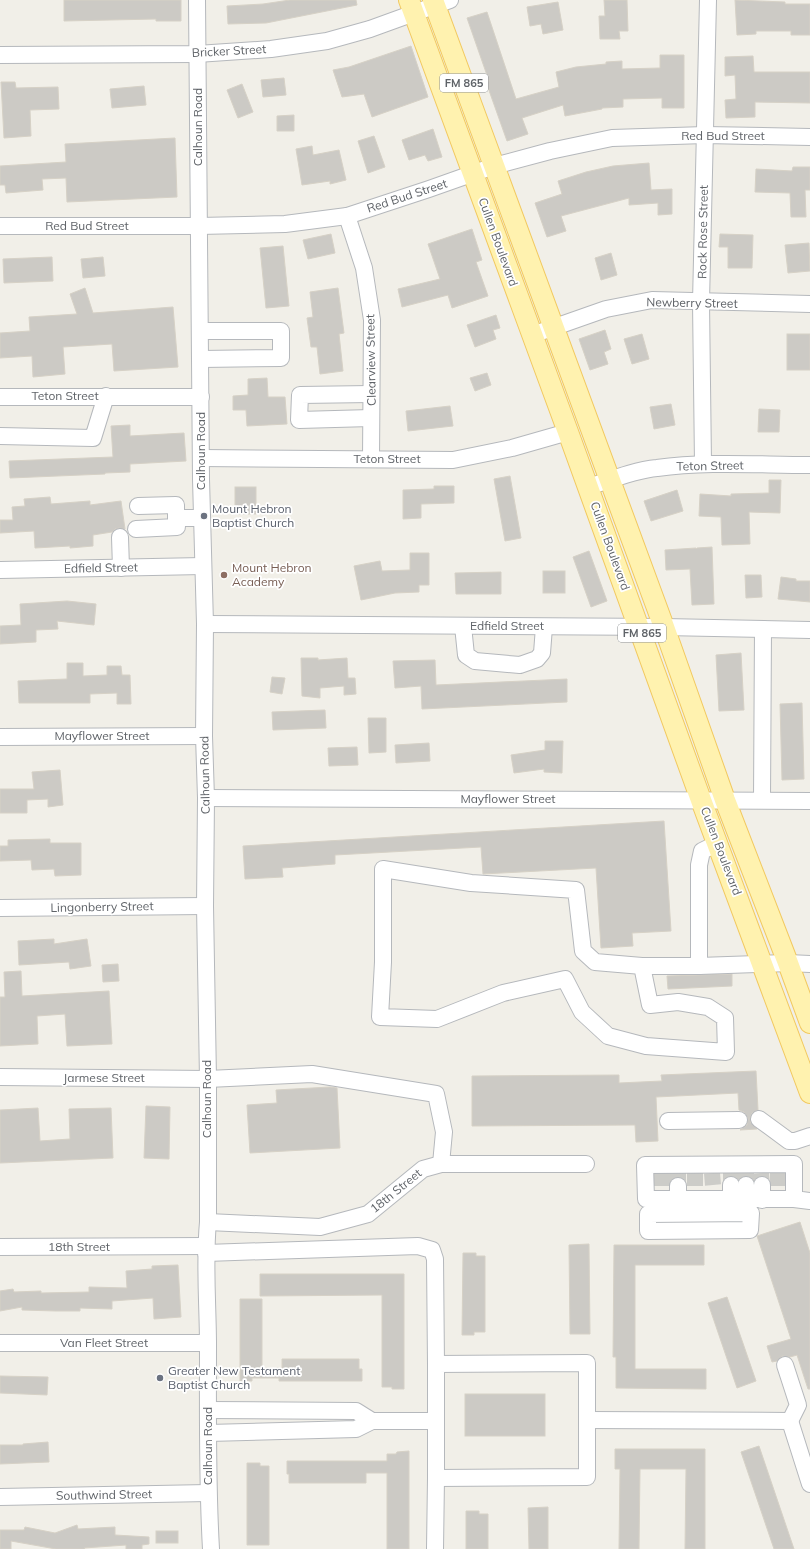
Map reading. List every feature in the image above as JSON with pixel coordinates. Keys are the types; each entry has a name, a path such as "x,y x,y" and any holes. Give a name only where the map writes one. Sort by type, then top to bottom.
{"main road":[{"name":"Cullen Boulevard","path":"439,2 494,166 552,327 664,627 724,800 810,1023"},
{"name":"Cullen Boulevard","path":"411,7 589,487 701,800 810,1093"},
{"path":"568,432 589,424"}],"street":[{"name":"Calhoun Road","path":"197,0 198,226 205,624 205,906 208,1079 208,1222 206,1249 208,1343 208,1493 211,1549"},
{"name":"Rock Rose Street","path":"703,464 701,302 708,0"},
{"name":"Bricker Street","path":"0,55 197,54 271,49 327,41 370,29 411,7 439,2"},
{"name":"Red Bud Street","path":"0,226 198,226 285,224 347,216 494,166 550,151 612,138 705,136 810,137"},
{"name":"Clearview Street","path":"347,216 364,268 372,320 371,459"},
{"name":"Newberry Street","path":"532,335 606,309 652,300 810,304"},
{"path":"200,331 281,331 281,358 201,359"},
{"path":"371,394 300,395 299,420 371,418"},
{"path":"0,436 93,438 106,396"},
{"name":"Teton Street","path":"0,397 106,396 201,398"},
{"name":"Teton Street","path":"201,458 453,460 512,448 568,432"},
{"name":"Teton Street","path":"589,487 655,468 703,464 810,465"},
{"path":"136,529 177,528 176,505 138,506"},
{"path":"176,518 202,518"},
{"path":"120,537 120,568"},
{"name":"Edfield Street","path":"0,570 203,566"},
{"name":"Edfield Street","path":"205,624 664,627 810,630"},
{"path":"463,626 466,655 475,661 520,665 537,659 542,653 544,626"},
{"path":"762,800 764,629"},
{"name":"Mayflower Street","path":"0,737 204,736"},
{"name":"Mayflower Street","path":"206,798 810,801"},
{"path":"699,966 699,865 702,851 718,843"},
{"path":"642,966 650,1005 678,1002 708,1007 725,1018 726,1052 646,1046 608,1036 582,1012 565,979 504,993 436,1019 380,1017 383,962 383,869 471,883 576,890 583,951 595,962 642,966 788,963 810,964"},
{"name":"Lingonberry Street","path":"0,908 205,906"},
{"name":"Jarmese Street","path":"0,1077 208,1079 312,1074 436,1094 444,1132 441,1164"},
{"path":"759,1119 789,1141 795,1141 810,1136"},
{"path":"668,1121 739,1120"},
{"name":"18th Street","path":"208,1222 320,1227 368,1214 423,1169 441,1164 586,1164"},
{"path":"707,1203 794,1164 805,1201"},
{"path":"707,1203 805,1201"},
{"path":"707,1203 805,1201"},
{"name":"18th Street","path":"0,1247 206,1249 418,1246 432,1250 436,1259 436,1364"},
{"name":"Van Fleet Street","path":"0,1343 208,1343"},
{"path":"435,1549 436,1364 587,1363 587,1477 436,1478"},
{"path":"785,1365 798,1405 790,1421 810,1484"},
{"path":"208,1410 356,1411 372,1421"},
{"path":"587,1420 790,1421"},
{"path":"208,1433 356,1429 372,1421 436,1421"},
{"name":"Southwind Street","path":"0,1497 208,1493"}],"building":[{"path":"64,0 181,0 181,21 156,21 156,19 64,21"},
{"path":"290,0 356,0 357,5 266,23 228,24 227,6 263,4"},
{"path":"604,0 627,0 628,31 619,31 620,39 600,39 599,16 605,16"},
{"path":"735,0 785,2 785,4 810,4 810,35 791,35 791,31 756,31 756,34 737,35"},
{"path":"558,2 563,30 543,34 541,24 530,26 527,7"},
{"path":"487,12 516,99 559,87 556,72 576,67 606,64 606,62 622,61 622,69 660,68 660,55 684,55 684,108 662,108 662,98 623,99 623,107 602,108 565,116 563,105 522,118 528,134 507,141 486,82 489,81 467,18"},
{"path":"411,46 428,97 372,117 364,94 342,97 333,70 349,67"},
{"path":"753,56 754,72 810,72 810,103 755,102 755,117 726,118 725,100 736,99 735,75 725,76 725,57"},
{"path":"284,78 286,95 263,97 261,80"},
{"path":"1,82 15,82 16,88 58,87 59,109 30,110 31,136 4,138"},
{"path":"242,84 253,112 238,118 227,90"},
{"path":"144,86 146,105 112,108 110,89"},
{"path":"294,115 294,131 277,131 277,116"},
{"path":"433,129 442,157 428,161 425,155 409,160 402,140"},
{"path":"374,136 385,167 368,173 358,141"},
{"path":"175,138 177,197 67,202 66,178 42,179 43,190 6,193 5,185 0,185 0,166 66,162 65,144"},
{"path":"312,146 313,155 339,150 346,180 330,184 330,181 302,185 296,149"},
{"path":"649,163 651,190 672,189 672,214 658,215 658,203 629,205 629,198 561,216 566,231 547,237 535,203 562,194 558,181 586,172 613,166"},
{"path":"793,167 810,167 810,190 805,190 806,217 791,217 790,193 755,192 756,169 792,171"},
{"path":"472,229 482,260 476,262 488,296 452,308 448,295 402,307 398,289 440,279 428,244"},
{"path":"331,234 335,253 308,259 303,240"},
{"path":"720,234 753,235 752,268 728,268 728,247 719,247"},
{"path":"809,243 810,271 788,273 785,245"},
{"path":"283,246 289,306 266,308 260,248"},
{"path":"611,253 617,275 601,280 595,258"},
{"path":"52,257 53,281 4,283 3,259"},
{"path":"103,257 105,276 83,278 81,259"},
{"path":"85,288 93,313 173,307 178,367 114,371 112,344 63,347 65,374 33,377 32,356 0,358 0,333 30,331 29,317 77,314 70,294"},
{"path":"338,288 344,333 339,334 343,371 320,374 317,347 311,347 307,318 313,317 310,292"},
{"path":"496,315 500,328 493,330 496,339 475,347 467,325"},
{"path":"605,330 611,349 604,352 608,364 590,370 579,339"},
{"path":"642,334 649,359 632,364 624,339"},
{"path":"787,334 810,334 810,370 787,370"},
{"path":"487,373 491,385 475,391 470,378"},
{"path":"267,378 268,397 285,397 287,424 247,426 246,410 233,410 233,396 248,395 248,379"},
{"path":"671,404 675,425 654,429 650,407"},
{"path":"450,406 453,426 408,431 406,411"},
{"path":"759,409 780,410 779,432 758,432"},
{"path":"130,425 130,436 184,433 186,461 130,464 130,472 10,478 9,461 113,457 111,426"},
{"path":"510,476 521,538 505,541 494,479"},
{"path":"769,480 781,480 780,513 749,512 750,544 722,545 721,517 699,516 700,494 731,496 731,494 769,493"},
{"path":"434,486 454,486 454,503 421,504 421,518 403,519 403,490 434,489"},
{"path":"235,487 256,487 256,514 235,514"},
{"path":"677,490 683,511 651,521 644,501"},
{"path":"50,497 51,504 90,501 90,505 121,501 125,529 119,528 112,532 93,535 93,546 70,548 70,546 35,548 34,531 0,533 0,520 13,520 12,507 25,506 24,499"},
{"path":"712,547 714,604 692,605 690,569 666,570 665,550"},
{"path":"589,551 607,601 591,607 573,557"},
{"path":"410,553 429,553 429,585 419,585 419,592 395,593 361,600 354,566 380,561 382,571 410,570"},
{"path":"543,571 565,571 565,593 543,593"},
{"path":"501,572 501,594 456,594 455,573"},
{"path":"745,575 761,575 762,597 746,598"},
{"path":"781,577 796,579 796,581 810,581 810,602 778,599"},
{"path":"67,601 96,604 94,625 57,621 58,629 36,630 36,642 0,644 0,626 21,625 20,604"},
{"path":"741,653 744,710 719,711 716,655"},
{"path":"301,658 318,658 318,660 347,658 348,678 355,678 356,694 344,695 344,686 320,688 320,698 302,696"},
{"path":"435,660 436,685 567,679 567,702 422,709 421,686 395,688 393,661"},
{"path":"67,663 83,663 83,676 107,675 107,666 121,666 122,675 130,675 131,704 117,704 117,693 90,694 90,703 19,703 18,681 67,679"},
{"path":"272,677 285,678 282,694 270,692"},
{"path":"802,703 804,779 782,780 780,704"},
{"path":"325,710 326,728 273,730 272,712"},
{"path":"368,718 386,718 386,752 369,753"},
{"path":"545,741 563,741 562,773 544,772 544,769 514,773 511,755 545,750"},
{"path":"429,743 430,761 396,763 395,745"},
{"path":"357,747 358,765 329,766 328,748"},
{"path":"60,770 63,805 48,807 48,799 27,800 27,813 0,813 0,789 34,789 32,772"},
{"path":"664,821 671,931 632,933 633,946 601,948 596,868 483,874 481,847 335,855 335,864 282,868 283,877 245,879 243,846"},
{"path":"50,839 50,843 81,843 81,875 55,876 54,869 32,870 31,860 0,861 0,846 8,846 8,840"},
{"path":"54,939 54,944 87,939 91,966 70,969 69,962 19,965 18,941"},
{"path":"118,964 119,981 103,982 102,965"},
{"path":"21,971 22,996 109,991 112,1044 67,1046 65,1014 37,1016 38,1044 0,1046 0,997 5,997 4,972"},
{"path":"732,974 732,986 668,989 667,976"},
{"path":"756,1071 758,1110 752,1113 750,1118 751,1123 757,1129 740,1130 747,1125 748,1119 744,1112 739,1110 738,1093 656,1097 658,1141 636,1142 635,1125 472,1126 472,1076 619,1075 619,1083 662,1081 661,1075"},
{"path":"330,1087 337,1088 340,1148 250,1153 247,1105 277,1103 276,1090"},
{"path":"146,1106 170,1107 169,1159 144,1158"},
{"path":"38,1108 40,1141 70,1139 69,1109 111,1108 113,1158 0,1163 0,1110"},
{"path":"800,1222 810,1253 810,1389 808,1389 797,1355 790,1357 782,1356 777,1361 772,1362 767,1346 791,1339 757,1236"},
{"path":"589,1244 590,1334 570,1334 569,1245"},
{"path":"614,1245 704,1245 704,1265 635,1265 635,1369 706,1369 706,1389 616,1388 616,1357 613,1357"},
{"path":"463,1253 476,1253 476,1256 485,1256 485,1332 474,1332 474,1335 462,1335"},
{"path":"178,1265 181,1317 154,1319 153,1298 112,1301 112,1309 80,1308 80,1311 56,1311 22,1310 22,1307 0,1311 0,1291 13,1289 14,1292 89,1292 89,1287 127,1288 126,1271 152,1269 152,1266"},
{"path":"260,1274 404,1274 404,1389 382,1387 382,1295 260,1296"},
{"path":"727,1297 756,1381 737,1388 708,1303"},
{"path":"240,1299 262,1299 262,1368 282,1368 282,1359 359,1359 359,1369 362,1369 362,1381 279,1381 279,1378 252,1378 252,1381 240,1381"},
{"path":"0,1376 48,1377 47,1395 0,1393"},
{"path":"465,1394 545,1394 545,1436 465,1436"},
{"path":"48,1442 49,1462 0,1464 0,1445 23,1445"},
{"path":"759,1446 794,1549 774,1549 741,1452"},
{"path":"615,1449 705,1449 705,1549 685,1549 686,1469 640,1469 639,1549 619,1549 620,1469 615,1469"},
{"path":"409,1451 409,1549 387,1549 387,1473 366,1473 366,1483 289,1483 287,1461 387,1461 387,1454 396,1454 397,1452"},
{"path":"247,1463 260,1463 260,1466 269,1466 269,1545 247,1545"},
{"path":"548,1507 548,1549 529,1549 528,1508"},
{"path":"466,1511 479,1511 479,1514 488,1514 488,1549 466,1549"},
{"path":"77,1525 78,1529 115,1527 115,1535 149,1537 149,1544 142,1545 142,1549 126,1549 126,1545 84,1548 85,1549 56,1549 11,1541 11,1549 0,1549 0,1530 24,1530 25,1527 55,1533"},
{"path":"156,1531 178,1531 178,1543 156,1543"}],"tunnel":[{"path":"662,1172 662,1186"},
{"path":"778,1172 778,1186"},
{"path":"678,1173 678,1186"},
{"path":"695,1173 695,1186"},
{"path":"712,1173 713,1185"},
{"path":"731,1173 731,1185"},
{"path":"746,1173 746,1185"},
{"path":"761,1173 762,1185"}],"place":[{"name":"Mount Hebron Baptist Church","path":"204,516"},
{"name":"Mount Hebron Academy","path":"224,575"},
{"name":"Greater New Testament Baptist Church","path":"160,1378"}]}
